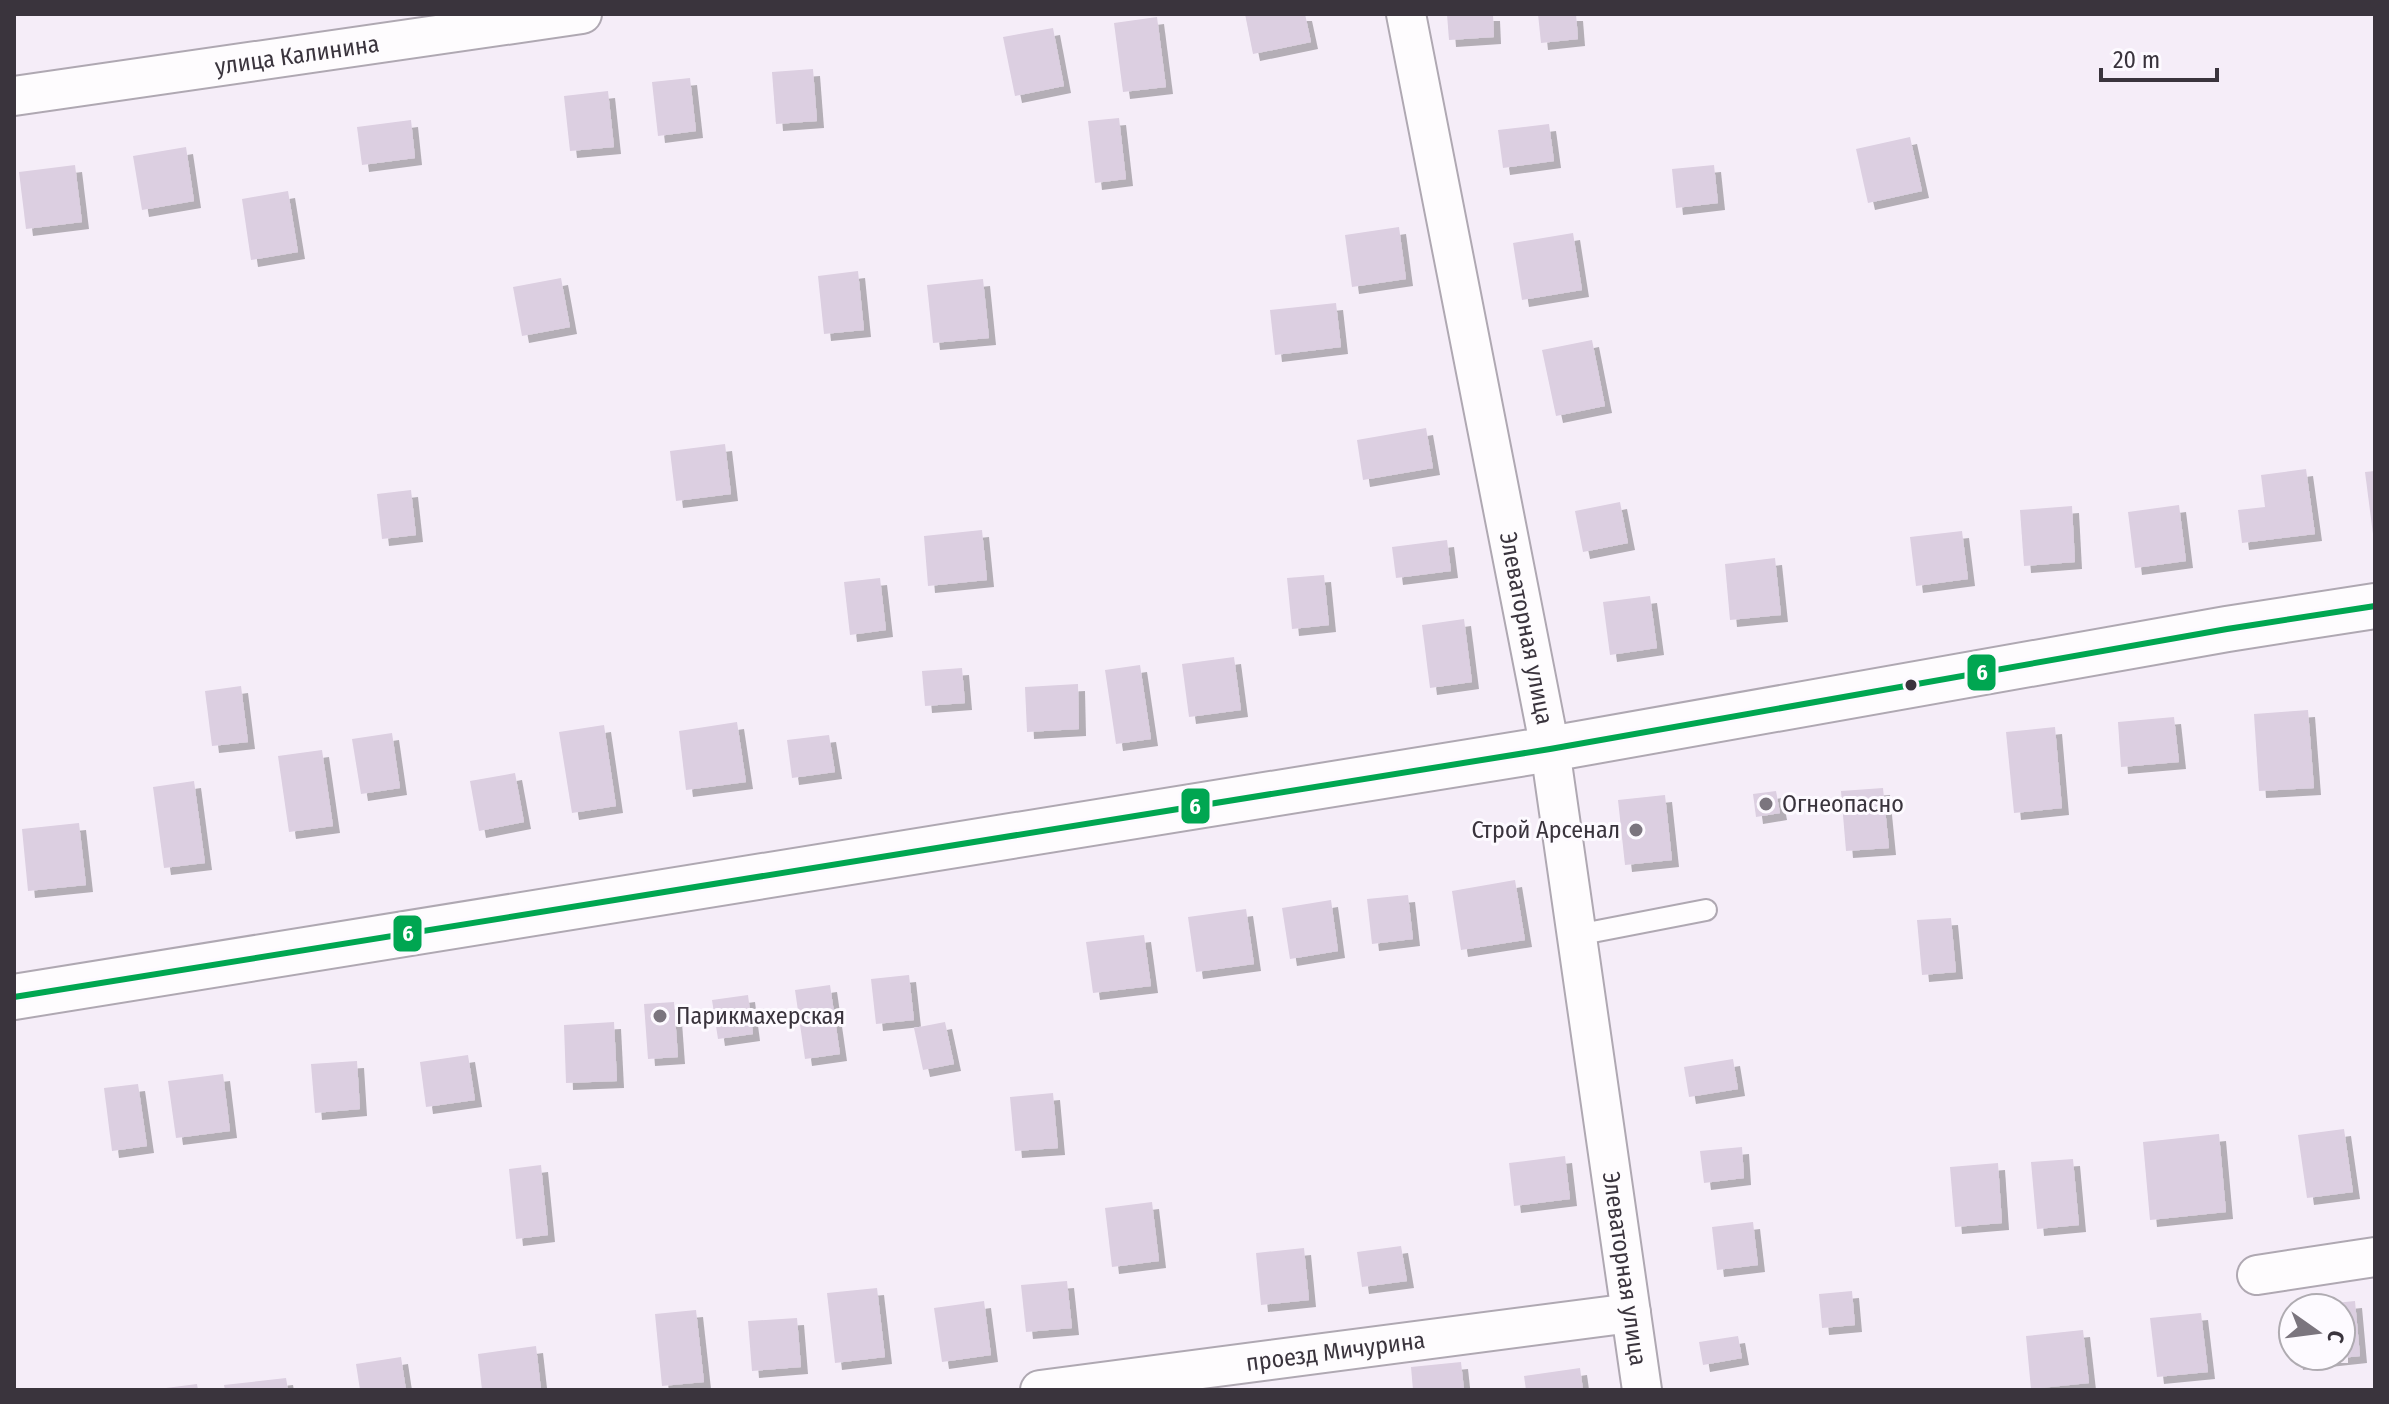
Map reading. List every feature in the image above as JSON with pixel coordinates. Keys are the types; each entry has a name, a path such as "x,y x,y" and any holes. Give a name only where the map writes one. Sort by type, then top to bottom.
{"street":[{"name":"улица Калинина","path":"14,96 582,14"},
{"name":"Элеваторная улица","path":"1406,14 1550,749 1642,1390"},
{"path":"14,997 1550,749 2227,629 2375,606"},
{"path":"2257,1275 2375,1257"},
{"name":"проезд Мичурина","path":"1040,1390 1631,1313"}],"lane":[{"path":"1577,935 1706,910"}],"building":[{"path":"1245,14 1305,14 1311,42 1253,54"},
{"path":"1447,14 1493,14 1494,37 1449,40"},
{"path":"1538,14 1576,14 1578,39 1541,43"},
{"path":"1157,17 1166,87 1123,92 1114,23"},
{"path":"1053,28 1064,86 1015,96 1003,37"},
{"path":"813,69 817,121 776,124 772,72"},
{"path":"690,78 696,131 658,136 652,82"},
{"path":"608,91 614,147 570,151 564,96"},
{"path":"1119,118 1126,179 1095,183 1088,121"},
{"path":"411,120 415,158 362,165 357,127"},
{"path":"1549,124 1554,161 1503,168 1498,130"},
{"path":"1910,137 1922,191 1868,203 1856,149"},
{"path":"186,147 194,201 142,210 133,156"},
{"path":"75,165 82,222 26,229 19,172"},
{"path":"1714,165 1718,203 1676,208 1672,169"},
{"path":"288,191 298,252 251,260 242,199"},
{"path":"1399,227 1406,279 1352,287 1345,235"},
{"path":"1573,233 1582,290 1522,300 1513,243"},
{"path":"858,271 864,330 824,334 818,276"},
{"path":"561,278 570,327 522,336 513,287"},
{"path":"983,279 989,338 933,343 927,285"},
{"path":"1336,303 1341,347 1275,355 1270,310"},
{"path":"1592,340 1605,406 1556,416 1542,350"},
{"path":"1426,428 1433,468 1363,480 1357,440"},
{"path":"725,444 731,494 676,501 670,451"},
{"path":"2306,469 2315,534 2242,543 2238,510 2265,507 2261,475"},
{"path":"2375,471 2375,534 2373,534 2365,472"},
{"path":"411,490 416,535 382,539 377,494"},
{"path":"1620,502 1628,543 1583,552 1575,511"},
{"path":"2179,505 2186,561 2135,568 2128,512"},
{"path":"2072,506 2075,562 2024,566 2020,510"},
{"path":"982,530 987,580 928,586 924,536"},
{"path":"1962,531 1968,579 1916,586 1910,537"},
{"path":"1447,540 1451,571 1396,578 1392,547"},
{"path":"1775,558 1781,615 1730,620 1725,564"},
{"path":"1324,575 1329,625 1292,629 1287,578"},
{"path":"880,578 886,630 850,635 844,582"},
{"path":"1650,596 1657,648 1610,655 1603,602"},
{"path":"1464,619 1472,682 1430,688 1422,625"},
{"path":"1234,657 1241,710 1189,717 1182,664"},
{"path":"1140,665 1151,739 1116,744 1105,670"},
{"path":"962,668 965,703 925,706 922,671"},
{"path":"1078,684 1079,729 1027,732 1025,687"},
{"path":"241,686 248,742 212,746 205,691"},
{"path":"2308,710 2314,788 2259,791 2254,714"},
{"path":"2174,717 2179,762 2121,767 2118,722"},
{"path":"737,722 746,782 686,790 679,731"},
{"path":"604,725 616,806 572,813 559,732"},
{"path":"2055,727 2062,808 2014,813 2006,732"},
{"path":"392,733 400,788 361,794 352,739"},
{"path":"829,735 835,772 792,778 787,740"},
{"path":"322,750 333,826 289,832 278,756"},
{"path":"515,773 524,822 479,831 470,781"},
{"path":"194,781 205,863 164,868 153,787"},
{"path":"1883,788 1889,848 1846,851 1841,791"},
{"name":"Огнеопасно","path":"1776,791 1780,813 1756,817 1753,794"},
{"path":"1665,795 1672,860 1625,865 1618,800"},
{"path":"79,823 86,885 28,891 22,829"},
{"path":"1515,880 1525,940 1461,950 1452,891"},
{"path":"1408,895 1413,939 1372,944 1367,899"},
{"path":"1331,900 1338,951 1290,959 1282,908"},
{"path":"1246,909 1254,964 1196,972 1188,917"},
{"path":"1951,918 1956,972 1922,975 1917,920"},
{"path":"1144,935 1151,986 1093,993 1086,942"},
{"path":"909,975 914,1020 876,1024 871,979"},
{"path":"830,985 840,1054 805,1059 795,990"},
{"path":"748,995 753,1034 718,1039 712,1000"},
{"path":"674,1002 678,1057 648,1059 644,1004"},
{"path":"614,1022 617,1081 566,1083 564,1025"},
{"path":"945,1022 954,1064 923,1070 914,1028"},
{"path":"468,1055 475,1100 426,1107 420,1062"},
{"path":"1733,1059 1738,1089 1689,1097 1684,1067"},
{"path":"357,1061 360,1109 315,1113 311,1064"},
{"path":"223,1074 230,1131 176,1138 168,1081"},
{"path":"138,1084 147,1146 112,1151 104,1088"},
{"path":"1053,1093 1058,1148 1015,1151 1010,1097"},
{"path":"2344,1129 2353,1192 2307,1198 2298,1135"},
{"path":"2219,1134 2226,1212 2150,1220 2143,1142"},
{"path":"1742,1147 1744,1178 1704,1183 1700,1151"},
{"path":"1565,1156 1570,1199 1514,1206 1509,1163"},
{"path":"2073,1159 2079,1225 2037,1229 2031,1162"},
{"path":"1998,1163 2002,1223 1955,1227 1950,1167"},
{"path":"541,1165 548,1235 516,1239 509,1169"},
{"path":"1152,1202 1159,1261 1112,1267 1105,1208"},
{"path":"1753,1222 1758,1265 1717,1270 1712,1227"},
{"path":"1401,1246 1407,1281 1362,1287 1357,1252"},
{"path":"1304,1248 1309,1300 1261,1305 1256,1253"},
{"path":"1067,1281 1072,1328 1026,1332 1021,1285"},
{"path":"877,1288 885,1357 835,1363 827,1293"},
{"path":"1852,1291 1855,1325 1822,1328 1819,1294"},
{"path":"984,1301 991,1355 942,1362 934,1308"},
{"path":"696,1310 704,1382 662,1386 655,1314"},
{"path":"2201,1313 2208,1372 2157,1377 2150,1318"},
{"path":"797,1318 801,1367 752,1371 748,1321"},
{"path":"2357,1323 2360,1356 2357,1356"},
{"path":"2083,1330 2089,1383 2031,1389 2026,1336"},
{"path":"1738,1336 1742,1358 1703,1365 1699,1342"},
{"path":"536,1346 541,1390 482,1390 478,1354"},
{"path":"401,1357 406,1390 360,1390 356,1364"},
{"path":"1461,1362 1464,1390 1413,1390 1411,1367"},
{"path":"1580,1368 1583,1390 1526,1390 1524,1376"},
{"path":"286,1378 288,1390 225,1390 224,1385"},
{"path":"197,1384 198,1390 166,1390 166,1388"}],"transit line":[{"name":"6","path":"14,997 1550,749 2227,629 2375,606"}],"place":[{"name":"Огнеопасно","path":"1766,804"},
{"name":"Строй Арсенал","path":"1636,830"},
{"name":"Парикмахерская","path":"660,1016"}]}
